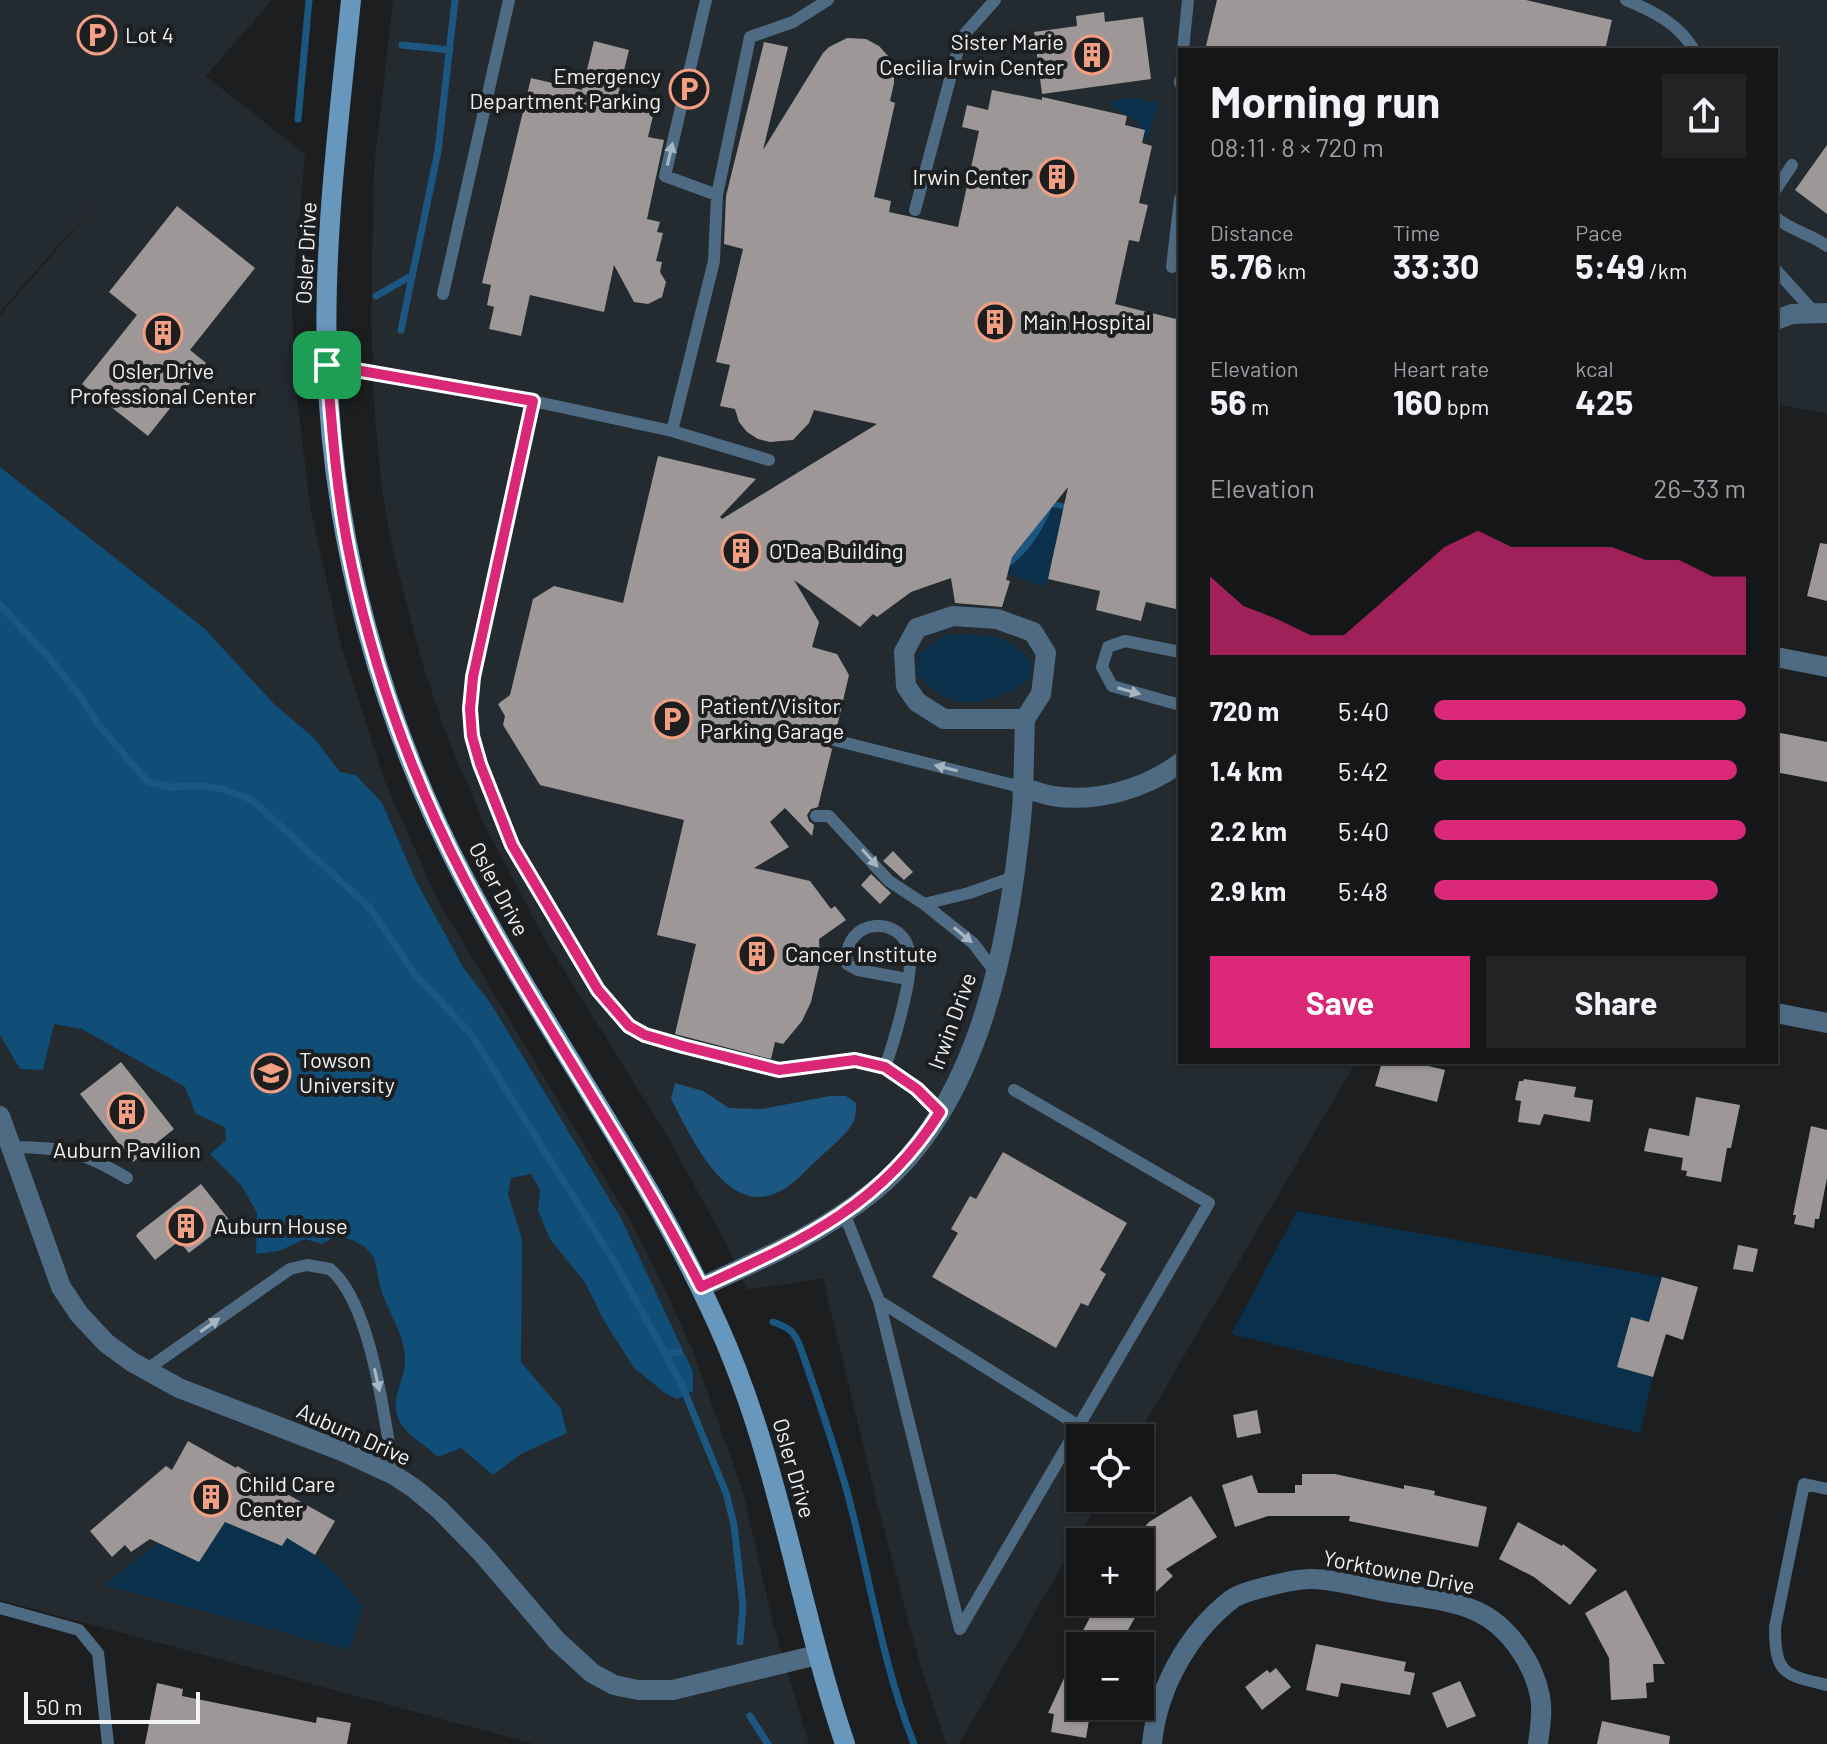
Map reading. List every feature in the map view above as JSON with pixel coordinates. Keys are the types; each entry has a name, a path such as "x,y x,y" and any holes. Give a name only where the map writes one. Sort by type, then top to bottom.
{"street":[{"name":"Osler Drive","path":"351,0 327,269 327,365 336,468 351,562 380,672 412,764 445,839 490,925 636,1166 701,1287 737,1369 764,1445 817,1655 845,1744"},
{"path":"1778,319 1792,314 1821,313"},
{"path":"953,616 997,619 1033,632 1046,653 1041,694 1025,719 944,719 917,702 906,686 904,652 917,628 953,616"},
{"path":"1778,657 1827,667"},
{"name":"Irwin Drive","path":"701,1287 797,1242 844,1213 897,1170 940,1112 974,1043 996,973 1014,877 1022,805 1025,719"},
{"path":"1021,787 1053,796 1108,795 1155,780 1178,764"},
{"path":"1778,1013 1827,1023"},
{"name":"Auburn Drive","path":"0,1116 61,1287 79,1314 106,1343 179,1388 344,1452 394,1475 439,1509 481,1552 557,1641 592,1673 614,1685 638,1690 673,1690 817,1655"},
{"name":"Yorktowne Drive","path":"1152,1744 1159,1703 1174,1670 1200,1630 1235,1596 1308,1578 1446,1602 1476,1610 1496,1622 1512,1639 1529,1666 1539,1693 1542,1714 1538,1744"}],"lane":[{"path":"443,294 509,0"},
{"path":"706,0 665,176 717,195"},
{"path":"672,431 714,261 717,195 750,37 793,22 828,0"},
{"path":"915,210 961,38 995,0"},
{"path":"1183,48 1188,0"},
{"path":"1626,0 1657,13 1688,39 1693,48"},
{"path":"1778,186 1792,165"},
{"path":"1172,267 1178,216"},
{"path":"1778,220 1788,229 1820,240 1827,246"},
{"path":"1778,272 1821,313"},
{"path":"327,365 533,401 672,431 769,460"},
{"path":"533,401 473,677 470,709 472,736 480,764 519,859 598,990 629,1026 645,1035 779,1070 855,1060 885,1067 917,1089 940,1112"},
{"path":"1178,652 1125,641 1108,647 1102,667 1112,686 1178,704"},
{"path":"834,740 1021,787"},
{"path":"816,816 829,816 889,881 973,943 996,973"},
{"path":"924,904 1014,877"},
{"path":"885,1067 894,1041 907,979 910,956 906,941 897,930 882,925 863,928 852,938 846,953 847,964 858,970 907,979"},
{"path":"1014,1090 1209,1203 1080,1424"},
{"path":"11,1147 77,1152 127,1178"},
{"path":"844,1213 879,1301 960,1629 1066,1448"},
{"path":"146,1370 290,1269 307,1265 330,1269 348,1291 368,1340 384,1410 394,1475"},
{"path":"879,1301 1076,1424"},
{"path":"1827,1489 1804,1484 1775,1627 1775,1647 1779,1665 1791,1675 1827,1685"},
{"path":"0,1608 79,1630 98,1653 108,1744"}],"shaded area":[{"name":"Towson University","path":"0,0 272,0 206,76 305,154 292,301 295,382 311,512 342,648 385,782 438,901 629,1219 693,1351 743,1492 773,1623 809,1744 534,1744 0,1600 0,315 122,174 0,312"},
{"path":"393,0 1827,0 1827,414 1778,404 1778,48 1178,48 1178,1064 1355,1064 1144,1424 1066,1424 1066,1512 1093,1512 1084,1528 1066,1528 1066,1559 959,1744 946,1744 920,1664 877,1503 823,1278 747,1290 728,1247 669,1139 545,940 483,822 443,726 421,659 393,551 382,490 374,406 371,317 374,168"},
{"path":"1127,97 1159,103 1147,142 1137,122 1107,103"},
{"path":"0,467 205,629 274,704 314,738 340,772 356,775 382,803 416,881 463,967 491,1004 621,1218 693,1372 693,1391 677,1399 634,1368 603,1319 586,1284 550,1239 538,1210 540,1190 531,1174 511,1178 508,1194 522,1239 521,1362 561,1409 567,1433 521,1454 493,1475 461,1448 438,1457 410,1434 398,1418 396,1403 405,1366 404,1348 382,1291 374,1260 366,1248 337,1235 322,1244 305,1239 279,1251 256,1254 257,1213 241,1185 210,1154 226,1140 225,1127 196,1114 185,1087 82,1029 54,1024 43,1070 20,1069 0,1035"},
{"path":"1044,499 1065,504 1063,509 1052,507 1035,540 1010,566 1012,551 1015,553 1034,528"},
{"path":"1065,504 1048,579 1042,587 1008,573 1018,549 1044,511 1041,508"},
{"path":"945,635 983,635 1016,646 1032,665 1029,678 1008,693 987,700 960,702 948,698 917,675 919,653"},
{"path":"675,1083 703,1091 729,1108 762,1109 830,1096 846,1096 856,1103 855,1117 842,1137 782,1190 763,1197 745,1194 728,1185 714,1170 689,1133 671,1099"},
{"path":"1297,1211 1662,1277 1649,1322 1618,1367 1653,1377 1640,1433 1231,1334"},
{"path":"225,1522 282,1546 287,1538 311,1553 337,1576 363,1607 349,1650 104,1585 158,1543 199,1562"}],"building":[{"path":"1217,0 1526,0 1612,20 1605,48 1205,48"},
{"name":"Sister Marie Cecilia Irwin Center","path":"1104,12 1105,22 1143,17 1151,79 1042,94 1034,32 1077,26 1076,16"},
{"path":"847,38 866,39 879,46 894,69 890,101 895,103 874,197 891,201 889,212 958,227 979,131 962,127 967,105 988,110 992,90 1042,100 1042,97 1127,116 1125,125 1145,130 1142,143 1152,146 1139,203 1148,205 1139,242 1129,240 1115,304 1178,320 1178,610 1146,602 1141,621 1096,610 1100,591 1048,579 1068,487 1012,557 1006,580 1010,581 1002,607 955,603 951,578 911,592 877,617 873,614 860,627 794,580 819,622 812,647 837,654 849,675 836,731 828,733 825,739 832,749 818,807 811,809 807,815 814,825 812,836 785,808 770,822 789,847 754,868 810,881 831,909 835,906 846,920 819,939 820,963 811,1002 802,1021 783,1044 775,1042 771,1059 675,1034 696,944 657,935 684,820 540,785 503,725 505,716 498,704 510,695 533,599 554,586 623,603 658,456 756,479 720,517 722,519 877,424 814,410 809,423 793,440 770,442 747,432 739,422 735,409 720,406 730,365 716,362 743,249 724,244 726,196 764,42 788,47 763,150 829,47"},
{"path":"594,41 629,50 618,95 656,103 648,137 664,140 647,219 660,222 657,232 663,233 656,261 662,262 660,272 666,282 662,297 648,304 634,302 614,265 604,312 530,295 521,336 489,329 494,307 487,305 491,285 482,283 531,78 582,90"},
{"path":"1827,145 1827,214 1795,190"},
{"name":"Osler Drive Professional Center","path":"177,206 255,268 190,350 206,363 148,436 82,384 137,315 109,292"},
{"path":"1820,543 1827,544 1827,601 1807,596"},
{"path":"1778,732 1827,742 1827,782 1778,772"},
{"path":"893,851 913,872 904,880 883,861"},
{"path":"871,874 891,893 880,904 861,885"},
{"name":"Auburn Pavilion","path":"121,1062 174,1129 133,1162 80,1094"},
{"path":"1381,1064 1424,1064 1445,1070 1437,1102 1375,1086"},
{"path":"1524,1079 1576,1087 1574,1097 1593,1100 1590,1122 1544,1114 1540,1125 1518,1122 1521,1101 1515,1100 1519,1081"},
{"path":"1696,1097 1740,1105 1721,1182 1686,1176 1687,1171 1681,1170 1683,1158 1644,1151 1649,1128 1689,1136"},
{"path":"1811,1126 1827,1130 1827,1178 1819,1219 1815,1219 1814,1228 1794,1224 1796,1215 1793,1215"},
{"path":"1003,1152 1127,1223 1100,1270 1106,1274 1088,1306 1081,1303 1056,1348 932,1277 958,1233 951,1229 970,1196 976,1199"},
{"name":"Auburn House","path":"201,1184 230,1221 189,1253 179,1241 155,1260 136,1236"},
{"path":"1738,1245 1758,1249 1753,1272 1733,1269"},
{"path":"1662,1277 1698,1287 1683,1340 1666,1334 1653,1377 1617,1367 1631,1317 1649,1322"},
{"path":"1257,1410 1261,1433 1237,1438 1233,1415"},
{"name":"Child Care Center","path":"188,1441 335,1521 315,1555 287,1538 282,1546 225,1522 199,1562 150,1539 131,1552 125,1545 112,1557 90,1531 166,1466 172,1470"},
{"path":"1302,1474 1335,1474 1404,1489 1404,1485 1487,1507 1478,1547 1349,1521 1350,1516 1268,1516 1235,1527 1222,1485 1252,1475 1258,1493 1295,1493 1295,1485 1302,1485"},
{"path":"1191,1496 1217,1537 1166,1569 1173,1576 1154,1594 1154,1528 1144,1528"},
{"path":"1518,1522 1563,1544 1597,1570 1570,1605 1534,1577 1499,1559"},
{"path":"1626,1590 1665,1664 1653,1664 1654,1682 1646,1683 1647,1698 1611,1700 1609,1658 1585,1613"},
{"path":"1091,1616 1136,1616 1127,1632 1082,1632"},
{"path":"1316,1644 1406,1662 1404,1671 1415,1673 1410,1695 1341,1683 1338,1697 1306,1690"},
{"path":"1276,1668 1291,1687 1262,1710 1245,1687 1267,1670 1270,1673"},
{"path":"1066,1674 1066,1720 1089,1720 1086,1738 1051,1732 1054,1714 1048,1713"},
{"path":"1460,1681 1476,1716 1447,1728 1432,1693"},
{"path":"157,1683 183,1689 182,1696 316,1723 317,1717 351,1723 347,1744 145,1744"},
{"path":"1602,1721 1670,1736 1669,1744 1597,1744"}],"waterway":[{"path":"298,119 309,0"},
{"path":"401,330 438,151 455,0"},
{"path":"402,45 450,50"},
{"path":"376,296 411,276"},
{"path":"0,605 47,655 97,723 147,781 169,787 223,789 252,800 369,907 414,973 471,1034 617,1266 681,1383 726,1493 734,1525 743,1606 740,1642"},
{"path":"773,1322 790,1330 796,1338 821,1407 848,1495 893,1683 914,1744"},
{"path":"665,1353 679,1352"},
{"path":"750,1716 768,1744"}],"place":[{"name":"Lot 4","path":"97,35"},
{"name":"Sister Marie Cecilia Irwin Center","path":"1092,55"},
{"name":"Emergency Department Parking","path":"689,89"},
{"name":"Irwin Center","path":"1057,177"},
{"name":"Main Hospital","path":"995,322"},
{"name":"Osler Drive Professional Center","path":"163,333"},
{"name":"O'Dea Building","path":"741,551"},
{"name":"Patient/Visitor Parking Garage","path":"672,719"},
{"name":"Cancer Institute","path":"757,954"},
{"name":"Towson University","path":"271,1073"},
{"name":"Auburn Pavilion","path":"127,1112"},
{"name":"Auburn House","path":"186,1226"},
{"name":"Child Care Center","path":"211,1497"}],"route":[{"path":"327,365 533,401 473,677 470,709 472,736 512,845 598,990 629,1026 645,1035 779,1070 855,1060 885,1067 917,1089 940,1112 913,1151 877,1189 844,1213 768,1257 701,1287 636,1166 464,879 412,764 375,658 362,610 336,468 327,365"}]}
